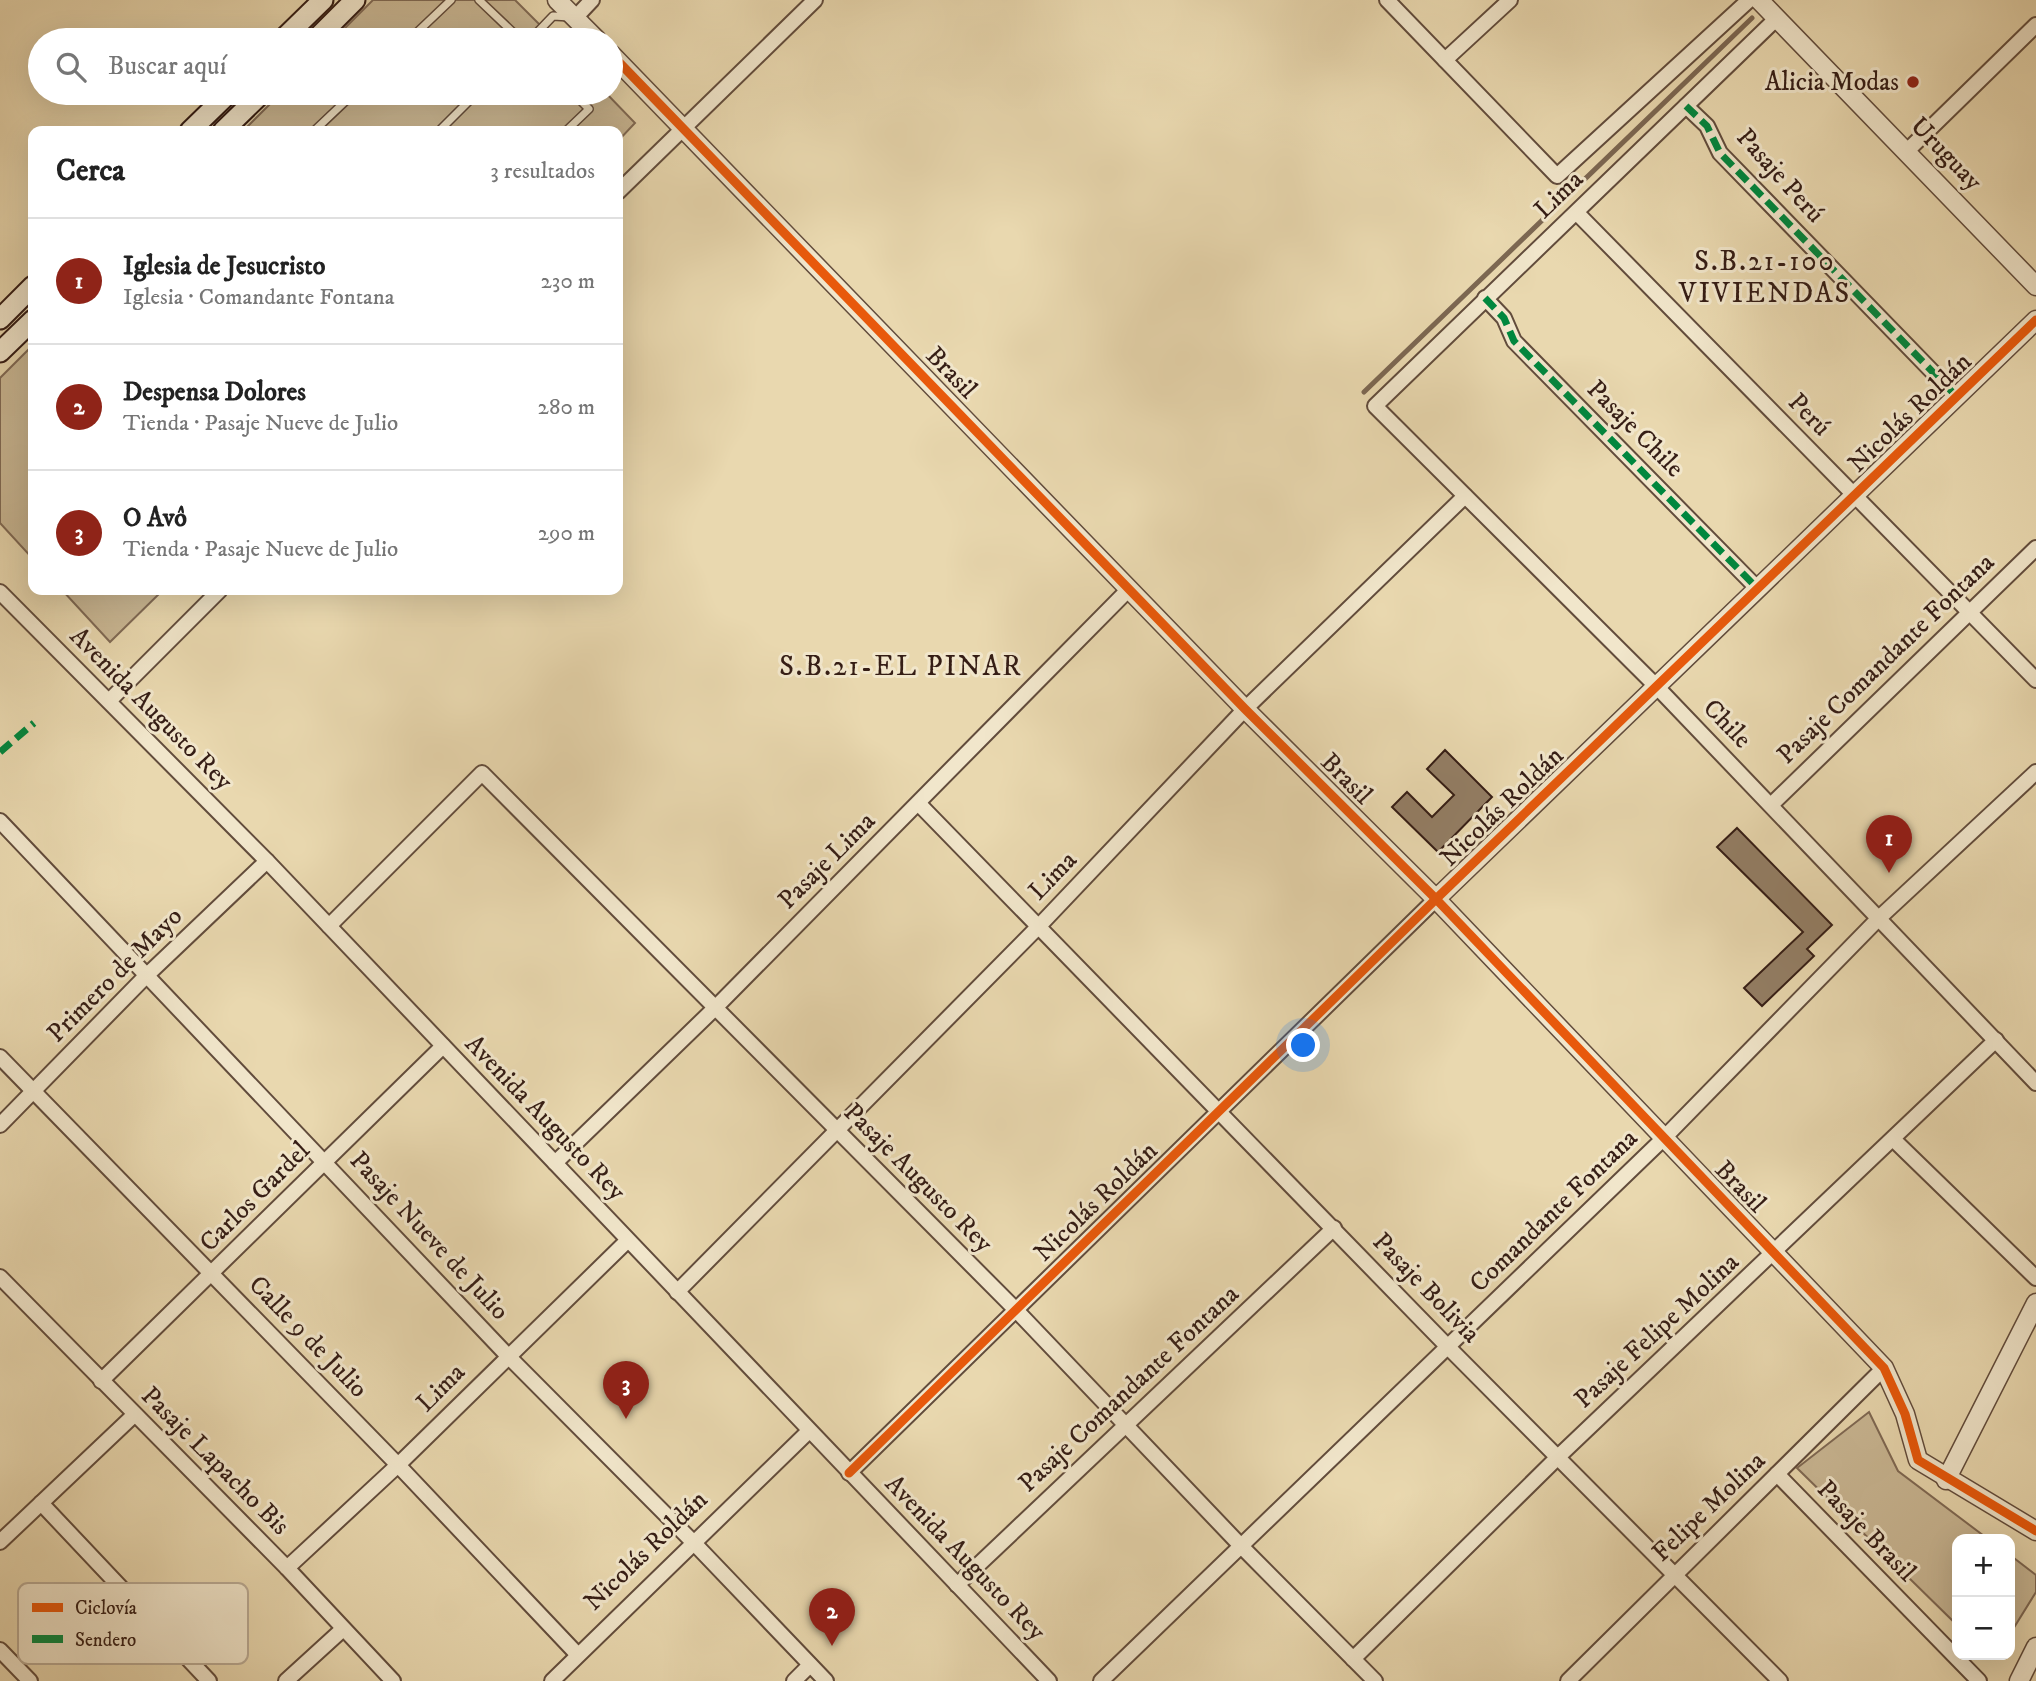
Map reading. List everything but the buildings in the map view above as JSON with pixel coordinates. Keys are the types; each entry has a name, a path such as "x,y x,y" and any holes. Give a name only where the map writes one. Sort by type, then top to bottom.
{"main road":[{"path":"294,28 323,0"},
{"path":"327,28 355,0"},
{"path":"195,126 217,105"},
{"path":"228,126 250,105"},
{"path":"0,318 28,291"},
{"path":"0,352 28,325"}],"street":[{"path":"557,0 585,28"},
{"path":"575,18 592,0"},
{"path":"623,187 815,0"},
{"path":"1387,0 1445,60 1510,0"},
{"name":"Lima","path":"1445,60 1557,176 1749,0"},
{"name":"Uruguay","path":"1759,0 2036,286"},
{"name":"Lima","path":"1375,406 1776,19"},
{"path":"1907,151 2036,25"},
{"name":"Brasil","path":"623,66 1245,709 1436,899 1884,1368 1905,1414 1918,1460 1946,1480 2036,1531"},
{"name":"Pasaje Perú","path":"1686,106 1707,126 1720,153 1957,397"},
{"name":"Perú","path":"1577,213 2036,680"},
{"name":"Pasaje Chile","path":"1485,299 1504,318 1514,341 1758,589"},
{"name":"Nicolás Roldán","path":"849,1473 1436,899 2036,320"},
{"name":"Chile","path":"1375,406 1657,687 2036,1083"},
{"name":"Lima","path":"677,1292 1040,925 1245,709 1465,496"},
{"name":"Pasaje Comandante Fontana","path":"1771,805 2036,548"},
{"name":"Pasaje Lima","path":"555,1163 919,804 1129,589"},
{"name":"Avenida Augusto Rey","path":"0,592 267,861 1049,1681"},
{"path":"109,701 215,595"},
{"name":"Comandante Fontana","path":"1101,1681 1663,1139 1879,918 2036,772"},
{"name":"Pasaje Augusto Rey","path":"329,926 482,773 1016,1310 1241,1547 1375,1681"},
{"name":"Pasaje Bolivia","path":"919,804 1040,925 1449,1348 1780,1681"},
{"name":"Pasaje Nueve de Julio","path":"0,821 145,977 325,1161 508,1356 693,1542 826,1681"},
{"name":"Primero de Mayo","path":"0,1125 145,977 267,861"},
{"name":"Pasaje Felipe Molina","path":"1353,1659 1559,1456 1996,1040"},
{"name":"Carlos Gardel","path":"101,1381 443,1046"},
{"name":"Calle 9 de Julio","path":"0,1057 398,1465 578,1654"},
{"path":"1894,1139 2036,1278"},
{"name":"Pasaje Comandante Fontana","path":"957,1585 1334,1228"},
{"name":"Lima","path":"287,1568 398,1465 627,1241"},
{"name":"Pasaje Lapacho Bis","path":"0,1277 287,1568 393,1681"},
{"path":"1946,1480 2036,1303"},
{"name":"Felipe Molina","path":"1571,1680 1884,1368"},
{"path":"0,1542 134,1415"},
{"name":"Nicolás Roldán","path":"552,1681 809,1431"},
{"name":"Pasaje Brasil","path":"1777,1474 1979,1681"},
{"path":"41,1503 117,1583"},
{"path":"286,1681 343,1629"},
{"path":"2019,1681 2036,1647"},
{"path":"0,1650 30,1681"},
{"path":"193,1664 209,1681"},
{"path":"794,1681 810,1665"}],"lane":[{"path":"422,28 451,0"},
{"path":"479,0 508,28"},
{"path":"542,28 553,16 575,18"},
{"path":"319,126 341,105"},
{"path":"444,126 465,105"},
{"path":"571,126 589,109 585,105"}],"shaded area":[{"path":"373,0 515,0 543,28 345,28"},
{"path":"269,105 618,105 635,123 623,136 623,126 248,126"},
{"path":"28,350 28,554 0,523 0,378"},
{"path":"67,595 158,595 110,642"},
{"path":"1869,1412 1898,1471 1981,1534 1952,1534 1952,1620 1797,1468"},
{"path":"2015,1559 2036,1575 2036,1592 2015,1626"}],"waterway":[{"path":"1364,392 1752,18"}],"marked path":[{"path":"1686,106 1707,126 1720,153 1957,397"},
{"path":"1485,298 1504,318 1514,341 1758,589"},
{"path":"0,752 34,723"}],"cycle path":[{"path":"623,66 1245,709 1436,899 1884,1368 1905,1414 1918,1460 2036,1531"},
{"path":"849,1473 1436,899 2036,320"}],"place":[{"name":"Alicia Modas","path":"1913,82"},
{"name":"Iglesia de Jesucristo","path":"1889,873"},
{"name":"O Avô","path":"626,1419"},
{"name":"Despensa Dolores","path":"832,1646"}],"district":[{"name":"S.B.21-100 VIVIENDAS","path":"1765,277"},
{"name":"S.B.21-EL PINAR","path":"901,666"}]}
